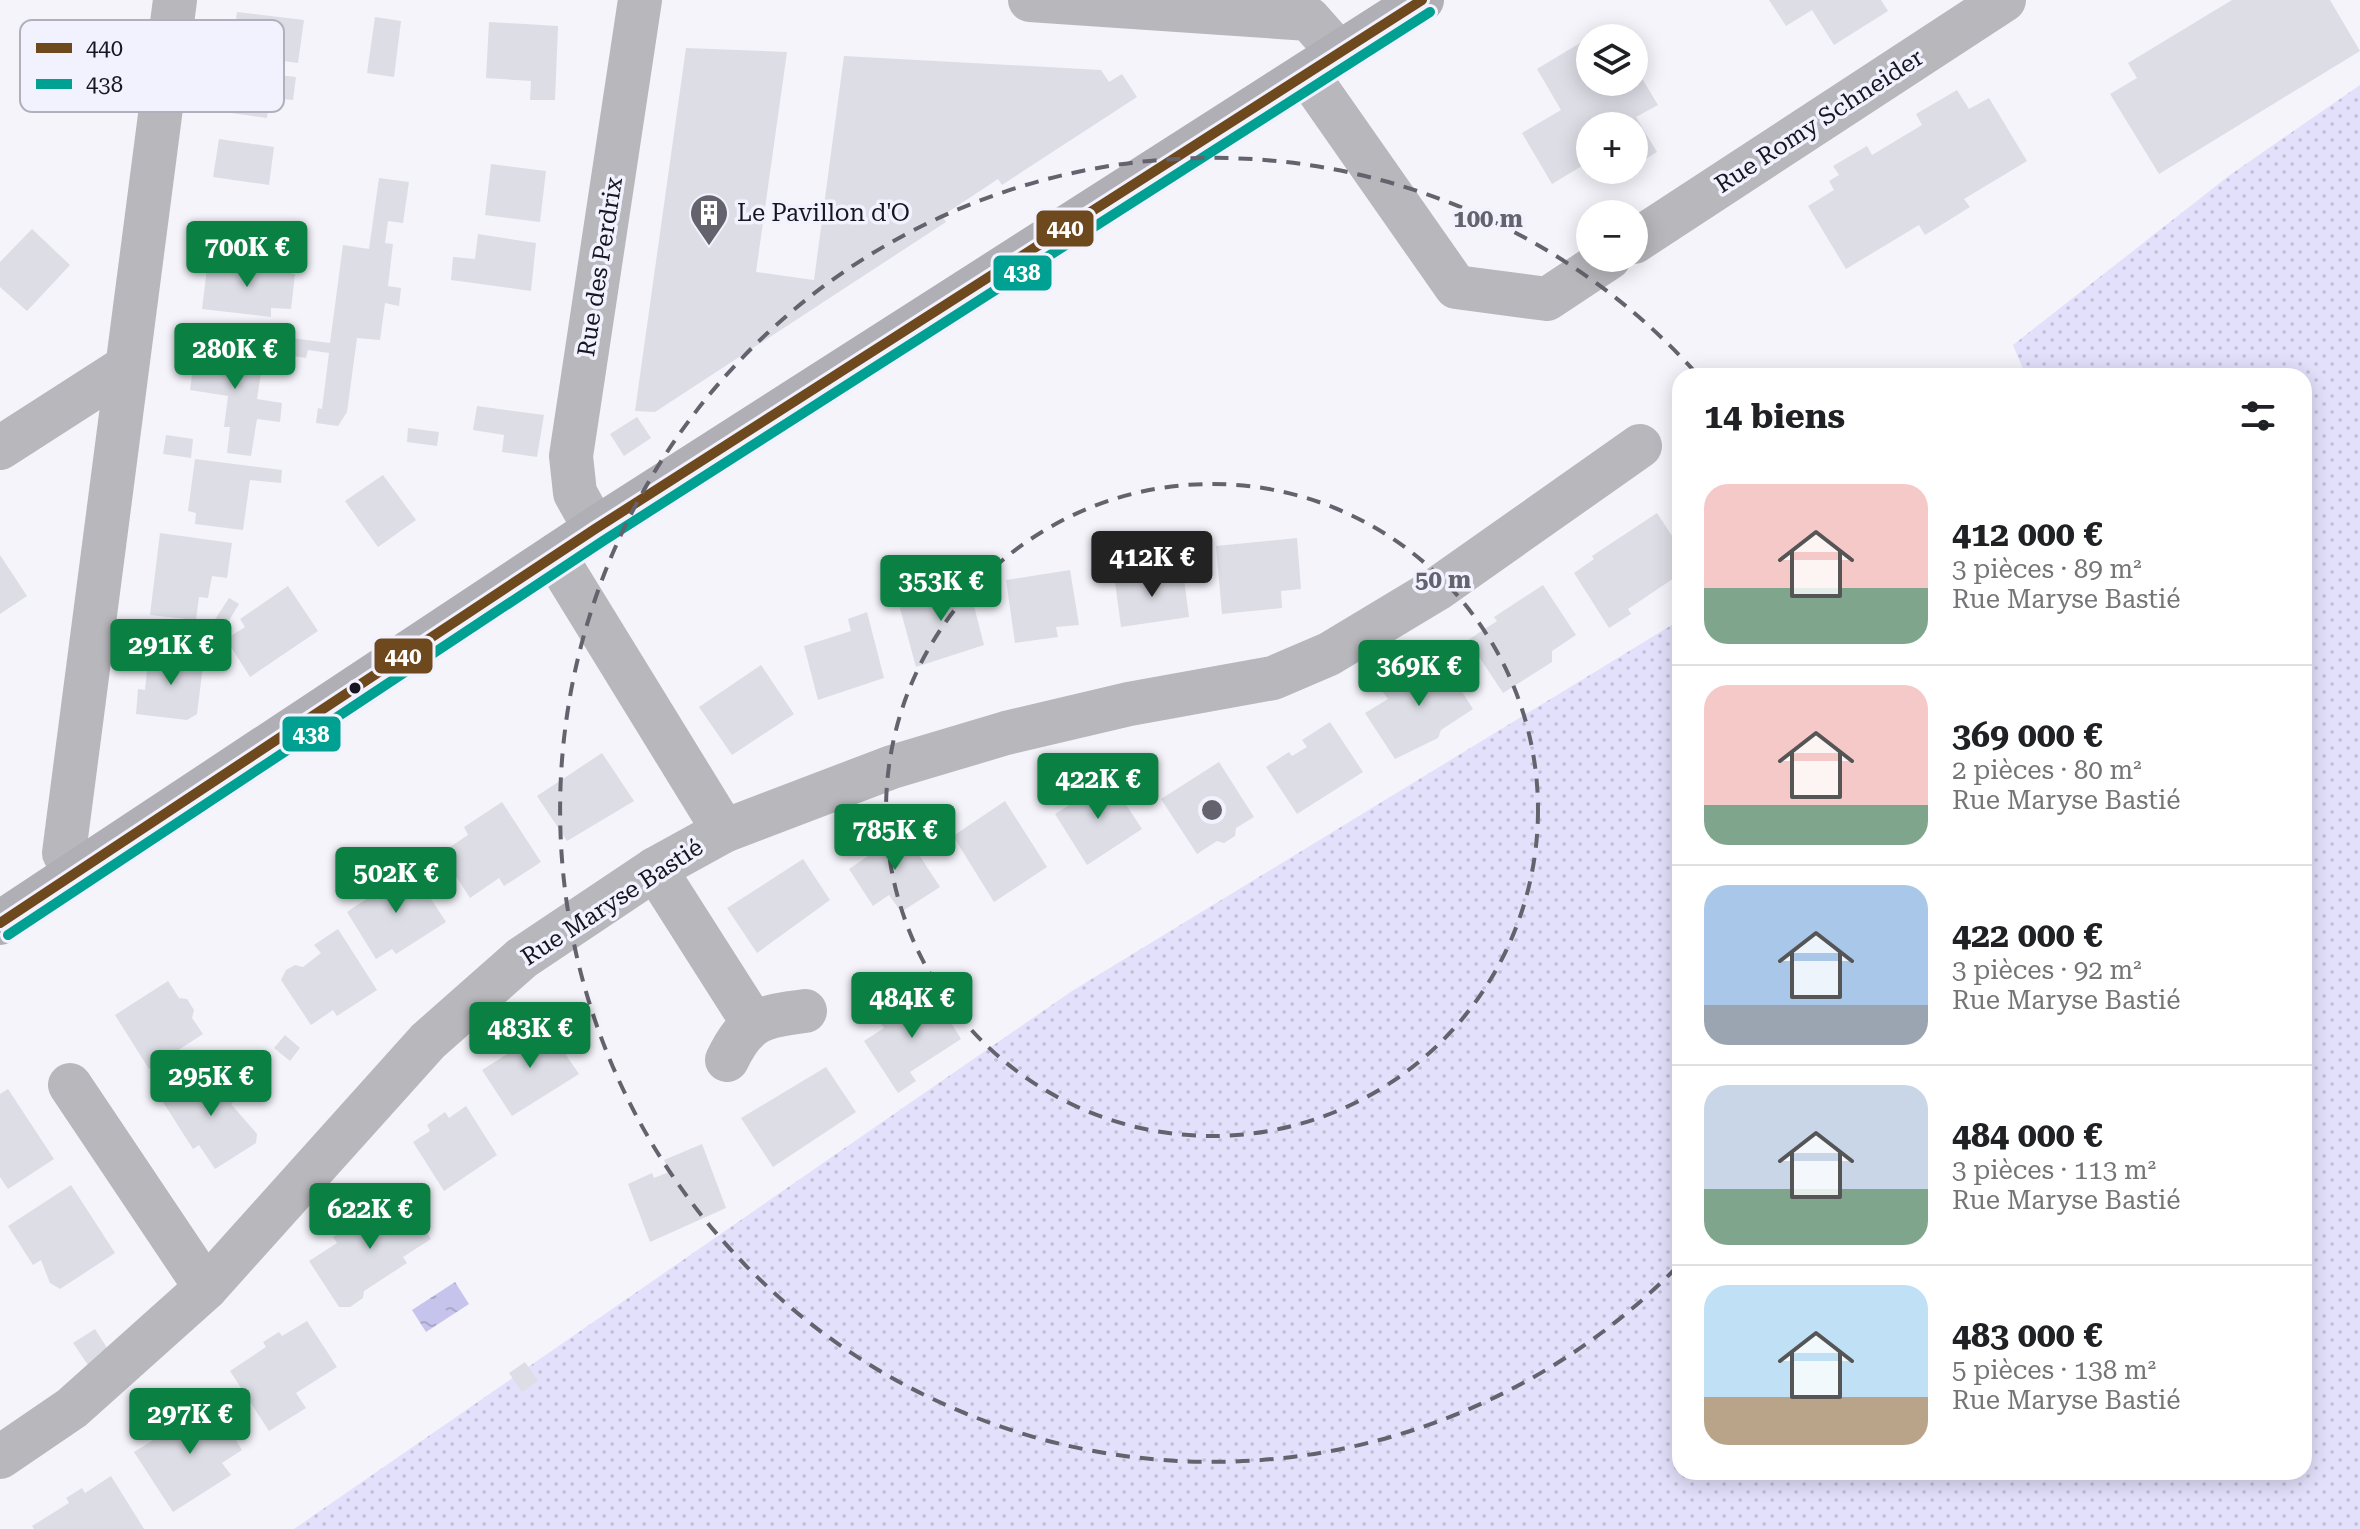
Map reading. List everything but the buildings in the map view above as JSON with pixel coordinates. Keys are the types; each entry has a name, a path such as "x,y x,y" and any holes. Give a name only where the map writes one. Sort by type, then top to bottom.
{"main road":[{"path":"0,923 595,529 1422,0"}],"street":[{"path":"172,20 175,0"},
{"name":"Rue des Perdrix","path":"595,529 575,493 571,456 640,0"},
{"name":"Rue Romy Schneider","path":"1648,233 2004,0"},
{"path":"1051,1 1309,19 1323,64 1456,287 1547,299 1588,272"},
{"path":"75,873 64,853 160,112"},
{"path":"0,448 126,367"},
{"name":"Rue Maryse Bastié","path":"0,1457 72,1408 206,1288 428,1041 522,958 655,869 724,831 892,767 1006,733 1129,704 1273,678 1329,654 1437,589 1640,446"},
{"path":"555,556 724,831"},
{"path":"655,869 753,1023"},
{"path":"727,1060 738,1037 753,1023 805,1011"},
{"path":"70,1085 206,1288"}],"shaded area":[{"path":"2360,85 2360,1529 294,1529 1072,991 1672,625 1672,1480 2312,1480 2312,368 2023,368 2013,345 2230,175"}],"water":[{"path":"455,1282 469,1304 426,1332 412,1310"}],"transit line":[{"name":"440","path":"0,923 595,529 1422,0"},
{"name":"438","path":"8,935 603,541 1430,12"}],"place":[{"name":"Le Pavillon d'O","path":"709,247"}]}
